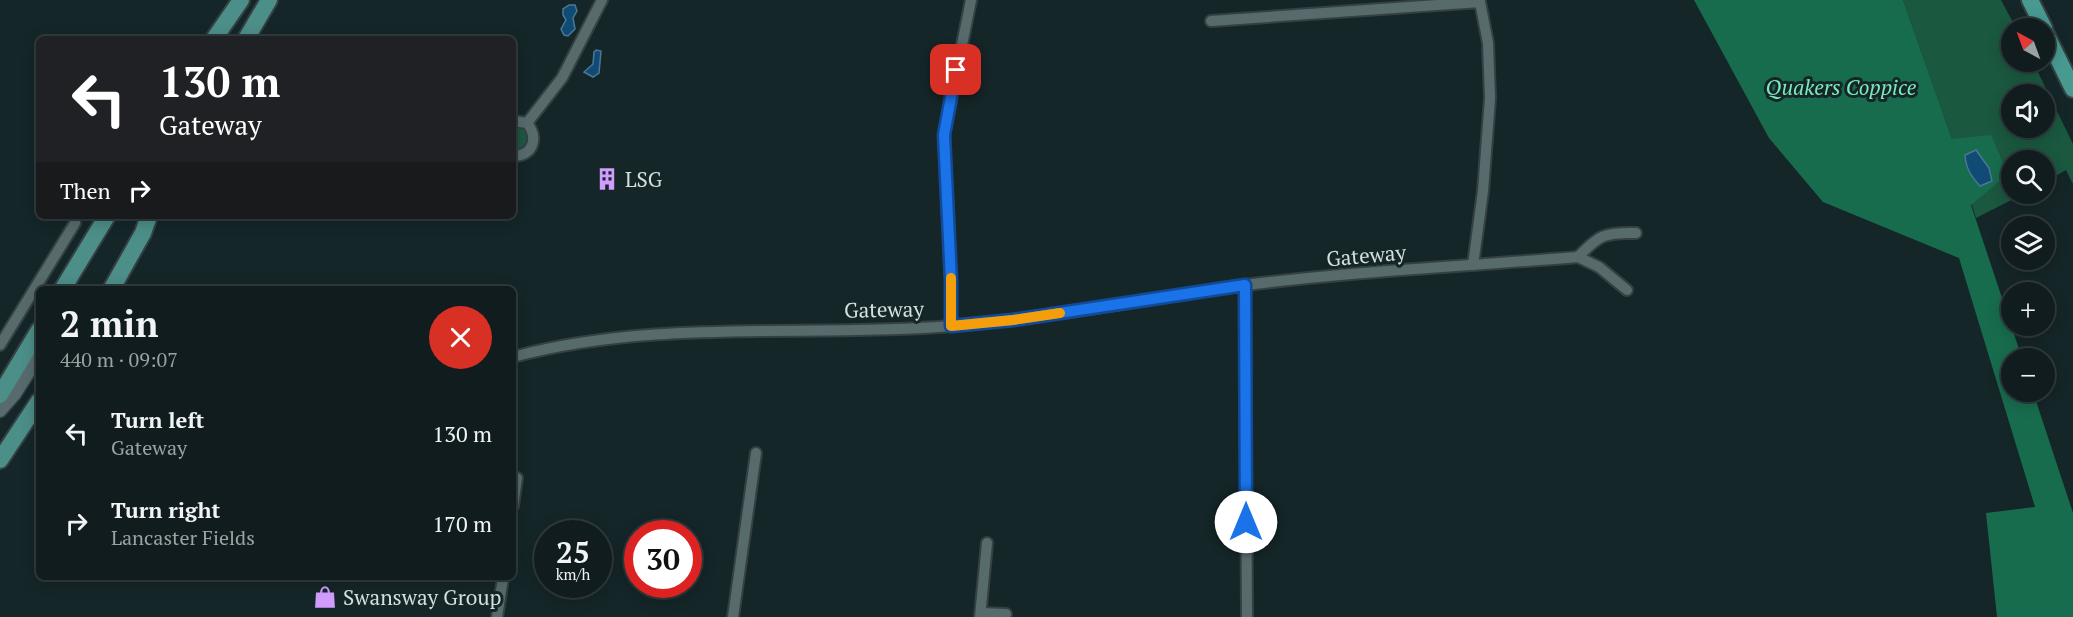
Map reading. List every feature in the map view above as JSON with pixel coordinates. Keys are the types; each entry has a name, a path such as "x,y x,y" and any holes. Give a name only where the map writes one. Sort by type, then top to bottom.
{"highway":[{"path":"2030,0 2039,18"},
{"path":"2055,52 2073,89"}],"main road":[{"path":"216,36 241,0"},
{"path":"248,36 269,0"},
{"path":"66,286 105,219"},
{"path":"113,286 143,233 148,219"},
{"path":"0,395 36,335"},
{"path":"0,460 36,406"}],"street":[{"path":"527,123 562,78 603,0"},
{"path":"951,326 944,135 971,0"},
{"path":"1211,21 1479,2 1488,43 1490,98 1483,191 1473,265"},
{"path":"516,121 527,123"},
{"path":"516,156 524,155 532,146 534,137 527,123"},
{"path":"36,286 75,223"},
{"path":"1627,290 1599,267 1578,257 1601,237 1615,232 1636,233"},
{"name":"Gateway","path":"516,356 604,340 674,332 770,329 881,330 951,326 1013,320 1245,285 1578,257"},
{"path":"1245,285 1247,617"},
{"path":"0,345 36,286"},
{"path":"0,411 15,394 36,361"},
{"path":"733,617 756,453"},
{"path":"516,485 517,478"},
{"path":"987,543 981,615 1006,614"},
{"path":"497,617 503,580"}],"green space":[{"name":"Quakers Coppice","path":"1694,0 1903,0 1952,139 1991,135 2001,158 2001,180 1971,205 2001,295 2001,336 2015,336 2019,348 2001,348 2001,396 1959,258 1823,202 1769,138"},
{"path":"1903,0 2001,0 2011,18 2001,18 2001,72 2038,72 2044,84 2001,84 2001,138 2055,138 2055,107 2073,144 2073,184 2066,170 2055,176 2055,150 2001,150 2001,204 2003,204 1976,218 1952,139"},
{"path":"516,121 527,123 532,146 516,154"},
{"name":"Quakers Coppice","path":"2003,402 2036,402 2073,513 2073,617 1997,617 1986,513 2035,507"}],"water":[{"path":"569,5 575,5 577,11 573,18 575,29 568,36 564,35 561,29 566,20 563,9"},
{"path":"596,50 601,51 599,73 593,77 584,72 593,64"},
{"path":"1976,150 1989,168 1992,181 1980,186 1966,164 1965,155"}],"slow traffic":[{"path":"951,278 951,326 1060,313"}],"place":[{"name":"LSG","path":"607,179"},
{"name":"Swansway Group","path":"325,597"}],"route":[{"path":"956,70 944,135 951,326 1013,320 1245,285 1246,522"}]}
